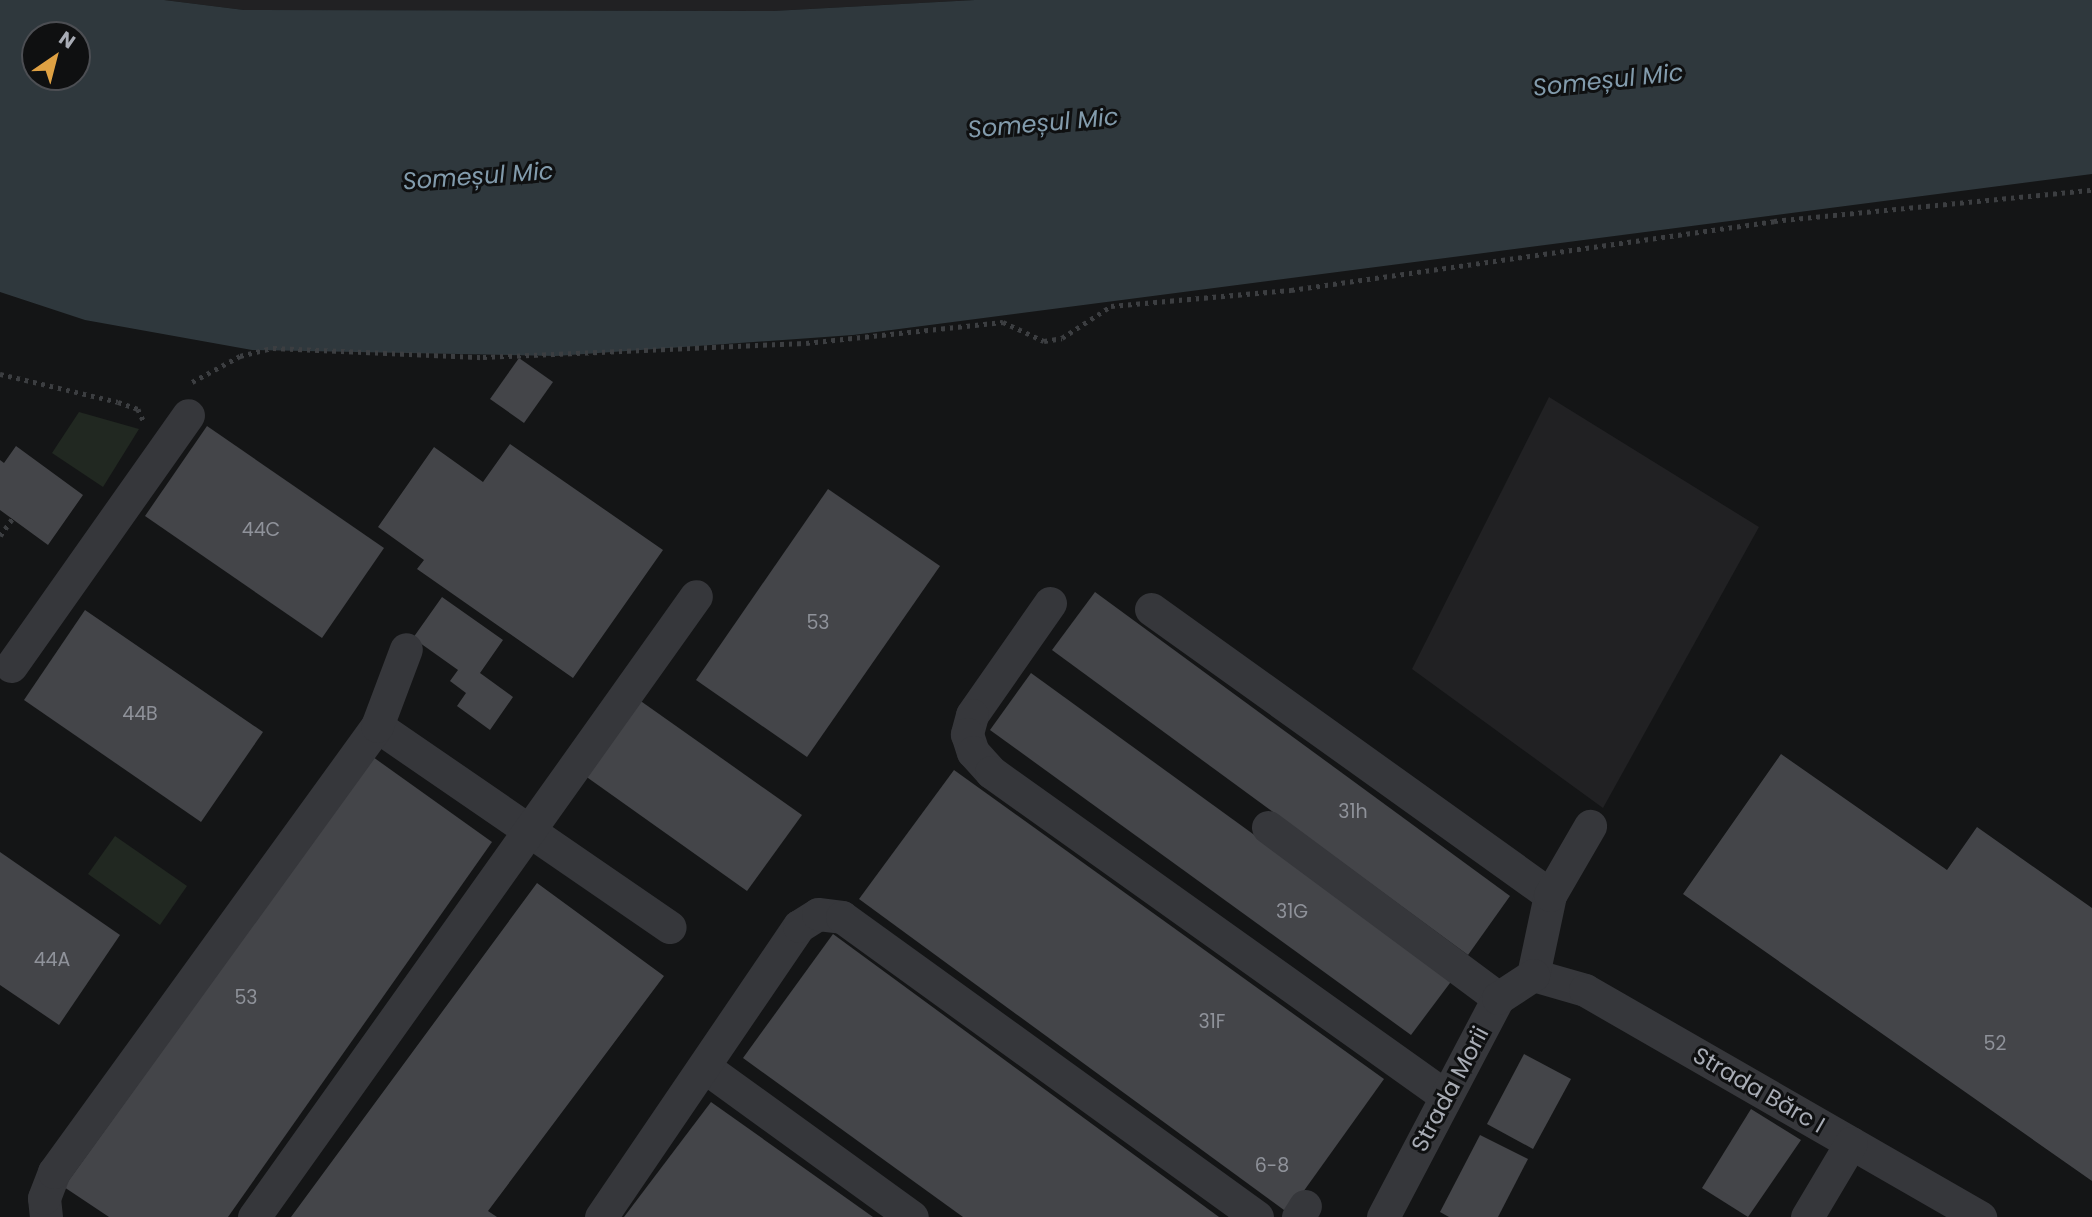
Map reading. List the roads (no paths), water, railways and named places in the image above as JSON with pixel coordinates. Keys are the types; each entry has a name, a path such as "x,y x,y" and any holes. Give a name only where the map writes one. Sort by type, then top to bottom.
{"street":[{"path":"3,659 184,404"},
{"path":"254,1217 533,830 696,596"},
{"path":"1050,603 972,715 967,734 973,752 991,772 1444,1095"},
{"path":"1152,609 1550,895"},
{"path":"46,1217 44,1198 54,1172 377,726 406,649"},
{"path":"377,726 533,830 670,927"},
{"path":"1533,975 1550,895 1590,825"},
{"path":"1268,827 1498,998"},
{"path":"601,1217 706,1068 799,926 818,915 842,917 1257,1217"},
{"name":"Strada Morii","path":"1383,1217 1444,1095 1498,998 1533,975"},
{"name":"Strada Bărc I","path":"1533,975 1586,990 1980,1217"},
{"path":"706,1068 912,1217"},
{"path":"1807,1217 1851,1143"}],"water":[{"name":"Someșul Mic","path":"0,0 164,0 244,10 773,11 975,0 2092,0 2092,174 853,335 556,356 252,350 85,320 0,292"}]}
